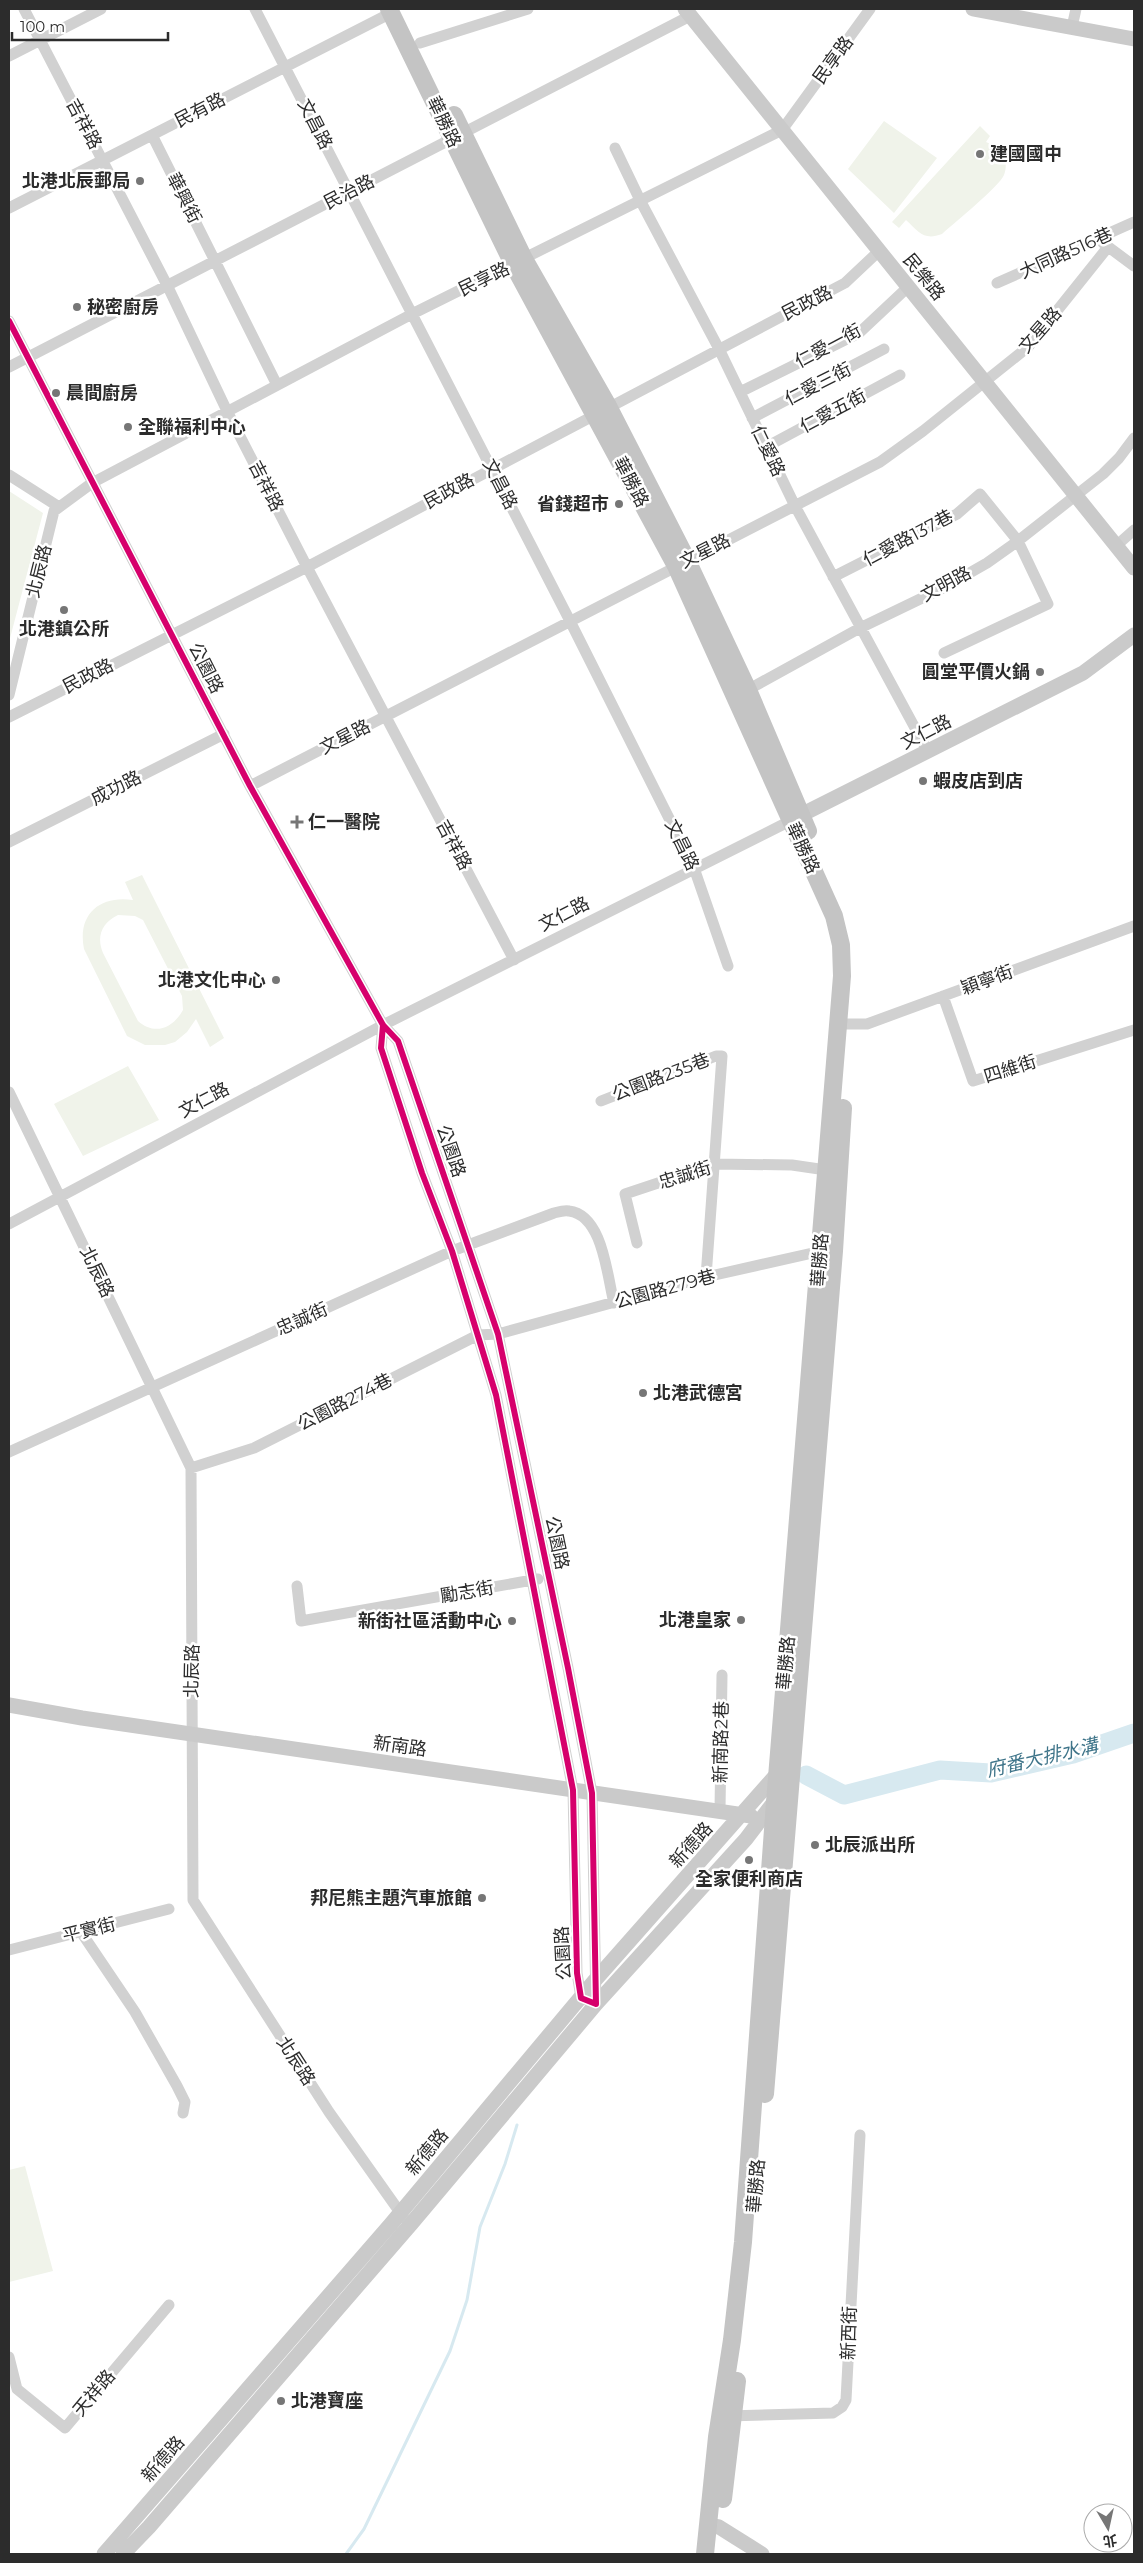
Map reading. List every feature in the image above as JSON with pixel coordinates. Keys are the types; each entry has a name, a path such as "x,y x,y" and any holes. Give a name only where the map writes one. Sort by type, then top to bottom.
{"main road":[{"path":"974,9 1134,38"},
{"name":"華勝路","path":"395,10 420,44 458,136"},
{"name":"華勝路","path":"395,10 519,261 602,410 681,563 796,819 834,916 842,944 843,1025 828,1250 784,1774 774,1814 743,2242 728,2416 714,2526 705,2554"},
{"name":"民樂路","path":"687,12 1134,568"},
{"name":"文仁路","path":"796,819 1083,674 1134,635"},
{"name":"華勝路","path":"828,1250 826,1170 843,1025"},
{"name":"新南路","path":"9,1705 592,1793 744,1814 774,1814"},
{"name":"新德路","path":"104,2554 399,2214 596,1980 744,1814 784,1774"},
{"name":"新德路","path":"123,2554 150,2527 411,2224 596,2004 746,1839 774,1814"},
{"name":"華勝路","path":"714,2526 716,2554"},
{"path":"714,2526 762,2554"}],"street":[{"name":"吉祥路","path":"24,9 168,287 227,411 307,567 514,960"},
{"path":"9,56 101,9"},
{"name":"文昌路","path":"255,9 570,621 694,868 728,966"},
{"path":"420,44 528,9"},
{"name":"民享路","path":"59,507 92,483 412,314 782,130 870,9"},
{"path":"1072,27 1076,9"},
{"name":"民有路","path":"9,208 395,10"},
{"name":"民治路","path":"9,367 168,287 458,136 687,12"},
{"name":"華興街","path":"152,134 277,385"},
{"name":"仁愛路","path":"615,148 640,200 719,348 795,506 928,752"},
{"name":"大同路516巷","path":"997,283 1098,240 1134,222"},
{"path":"1098,240 1134,266"},
{"name":"文星路","path":"250,786 880,462 1028,348 1108,247"},
{"name":"民政路","path":"9,716 171,633 307,567 491,468 845,283 879,251"},
{"name":"仁愛一街","path":"740,392 859,334 908,287"},
{"name":"公園路","path":"9,321 250,786 382,1026 398,1041 498,1334 549,1577 592,1793 596,2004 581,1998 577,1973 572,1790 496,1395 452,1251 422,1173 381,1048 382,1026"},
{"name":"仁愛三街","path":"752,418 884,349"},
{"name":"仁愛五街","path":"766,447 900,375"},
{"name":"文明路","path":"741,694 860,628 987,563 1076,496 1120,458 1134,438"},
{"path":"9,475 59,507"},
{"name":"仁愛路137巷","path":"833,577 957,514 980,494 1018,541"},
{"name":"北辰路","path":"9,695 54,511 59,507"},
{"path":"1116,546 1134,530"},
{"path":"944,653 1048,604 1018,541"},
{"name":"成功路","path":"9,842 224,734"},
{"name":"文仁路","path":"9,1224 382,1026 694,868 796,819"},
{"name":"穎寧街","path":"843,1025 867,1024 1134,926"},
{"name":"四維街","path":"943,996 973,1081 1134,1030"},
{"name":"公園路235巷","path":"601,1101 716,1056 722,1056 716,1164"},
{"name":"北辰路","path":"9,1092 191,1468 193,1900 329,2112 399,2214 411,2224"},
{"path":"706,1278 716,1164"},
{"name":"忠誠街","path":"637,1243 625,1194 716,1164 792,1165 826,1170"},
{"name":"忠誠街","path":"9,1452 452,1251 554,1213 570,1211 585,1218 596,1230 614,1303"},
{"name":"公園路279巷","path":"498,1334 706,1278 828,1250"},
{"name":"公園路274巷","path":"191,1468 254,1448 478,1335 498,1334"},
{"name":"勵志街","path":"297,1586 301,1621 549,1577"},
{"name":"新南路2巷","path":"720,1810 722,1674"},
{"name":"平實街","path":"9,1950 169,1909"},
{"path":"81,1932 135,2012 177,2086 185,2102 183,2113"},
{"name":"新西街","path":"728,2416 833,2413 842,2407 846,2400 860,2135"},
{"name":"天祥路","path":"13,2390 65,2428 169,2305"},
{"path":"9,2358 13,2390"}],"shaded area":[{"path":"884,121 937,158 894,213 848,169"},
{"path":"980,126 990,136 986,142 996,147 1005,159 1006,169 1004,175 986,196 942,234 926,236 918,232 906,220 899,228 892,222"},
{"path":"9,491 43,513 9,642"},
{"path":"142,875 224,1038 210,1047 196,1019 187,1032 175,1042 165,1045 145,1045 127,1036 84,949 83,937 84,926 88,917 101,904 121,899 133,900 125,882","holes":["118,915 135,916 143,920 182,996 183,1010 174,1021 163,1028 151,1028 144,1026 138,1021 101,947 100,936 104,926 112,918"]},
{"path":"128,1066 159,1120 83,1156 54,1104"},
{"path":"25,2166 53,2271 9,2282 9,2170"}],"waterway":[{"name":"府番大排水溝","path":"806,1775 844,1795 940,1770 991,1773 1073,1754 1134,1733"},
{"path":"346,2554 364,2529 450,2351 467,2300 480,2227 505,2164 517,2125"}],"cycle path":[{"path":"9,321 250,786 383,1025 398,1041 498,1334 568,1668 592,1793 596,2004 581,1998 577,1973 573,1790 496,1395 452,1251 422,1173 381,1048 383,1025"}],"place":[{"name":"建國國中","path":"980,154"},
{"name":"北港北辰郵局","path":"140,181"},
{"name":"秘密廚房","path":"77,307"},
{"name":"晨間廚房","path":"56,393"},
{"name":"全聯福利中心","path":"128,427"},
{"name":"省錢超市","path":"619,504"},
{"name":"北港鎮公所","path":"64,610"},
{"name":"圓堂平價火鍋","path":"1040,672"},
{"name":"蝦皮店到店","path":"923,781"},
{"name":"仁一醫院","path":"297,822"},
{"name":"北港文化中心","path":"276,980"},
{"name":"北港武德宮","path":"643,1393"},
{"name":"北港皇家","path":"741,1620"},
{"name":"新街社區活動中心","path":"512,1621"},
{"name":"北辰派出所","path":"815,1845"},
{"name":"全家便利商店","path":"749,1860"},
{"name":"邦尼熊主題汽車旅館","path":"482,1898"},
{"name":"北港寶座","path":"281,2401"}]}
